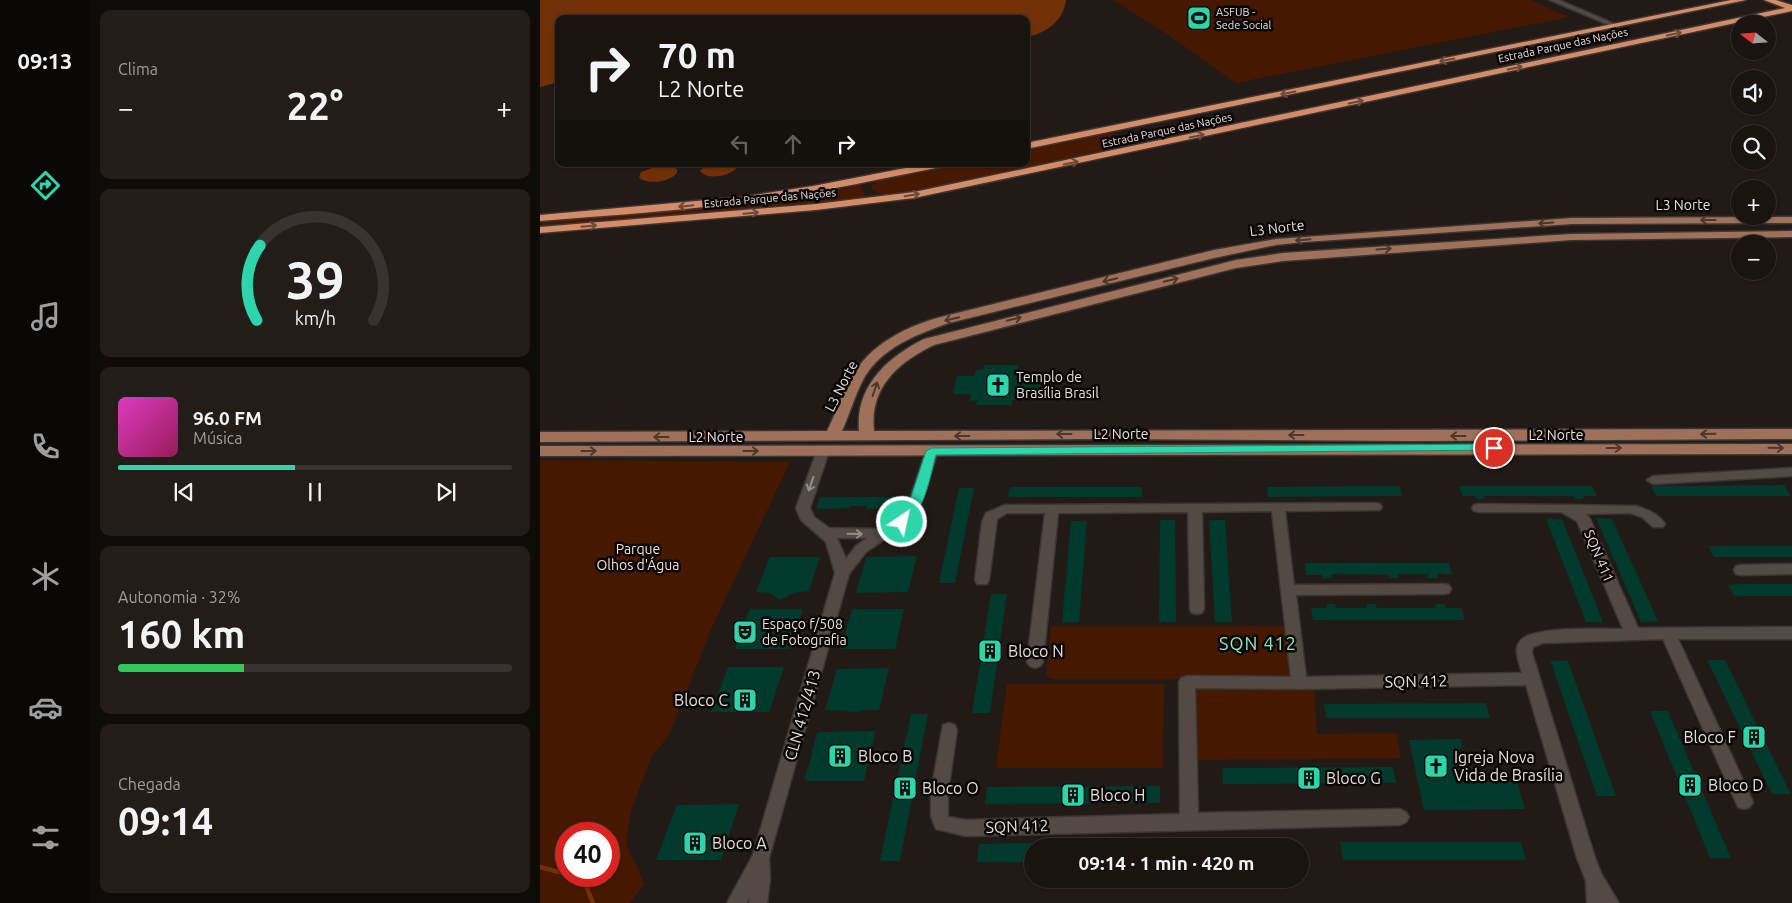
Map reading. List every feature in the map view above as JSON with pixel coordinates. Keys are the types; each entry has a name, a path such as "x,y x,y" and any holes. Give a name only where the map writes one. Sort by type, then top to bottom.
{"highway":[{"name":"Estrada Parque das Nações","path":"1030,145 1742,0"},
{"path":"1768,0 1792,8"},
{"path":"1778,0 1792,8"},
{"name":"Estrada Parque das Nações","path":"540,230 715,216 885,199 938,191 1792,8"},
{"path":"1128,125 1149,146"},
{"path":"1114,128 1136,149"},
{"name":"Estrada Parque das Nações","path":"540,218 734,201 805,191 926,167"},
{"path":"873,178 866,186 868,191 873,196 885,199"}],"main road":[{"name":"L3 Norte","path":"832,436 863,370 875,356 890,344 912,331 945,320 1214,254 1276,242 1572,221 1792,220"},
{"name":"L3 Norte","path":"867,436 864,422 877,382 893,362 929,342 1236,264 1283,257 1355,251 1589,237 1792,234"},
{"path":"1352,236 1338,240 1336,245 1344,250 1355,251"},
{"name":"L2 Norte","path":"540,437 867,436 1009,443 1515,442 1792,434"},
{"name":"L2 Norte","path":"1515,442 1792,449"},
{"name":"L2 Norte","path":"540,451 932,451 1009,443"}],"street":[{"path":"1553,0 1616,26"},
{"path":"823,451 803,508 805,518 827,533 836,550 842,573"},
{"path":"842,573 861,549 911,515 932,451"},
{"path":"1653,480 1792,472"},
{"path":"1278,507 1299,682"},
{"path":"982,580 989,522 991,516 1005,509 1375,507"},
{"path":"1195,508 1197,609"},
{"path":"1479,508 1631,509 1647,514 1658,524"},
{"path":"1035,662 1052,509"},
{"name":"SQN 411","path":"1569,510 1583,519 1633,635"},
{"path":"827,533 882,534"},
{"path":"1741,570 1792,569"},
{"name":"CLN 412/413","path":"736,903 761,857 842,573"},
{"path":"1287,590 1444,589"},
{"path":"1668,633 1744,802"},
{"path":"1610,903 1595,880 1586,858 1524,648 1526,644 1541,637 1668,633 1792,633"},
{"name":"SQN 412","path":"1189,820 1187,682 1533,679"},
{"name":"SQN 412","path":"949,730 938,802 939,819 942,824 950,827 1189,820 1400,817"},
{"name":"CLN 412/413","path":"758,903 761,857"},
{"path":"1595,880 1596,903"}],"green space":[{"path":"1113,0 1530,0 1569,17 1236,83 1167,34"},
{"path":"1105,133 1114,134 1125,145 1118,150 900,194 884,195 872,190 872,185 880,179 938,167 1030,167 1030,148"},
{"path":"859,183 867,198 540,227 540,222 715,206"},
{"name":"Parque Olhos d'Água","path":"540,460 790,462 713,625 669,735 651,758 631,811 626,845 644,884 630,903 540,903"},
{"path":"1051,626 1287,626 1292,679 1051,679 1046,674"},
{"path":"1007,684 1164,684 1163,768 996,768"},
{"path":"1193,686 1314,687 1317,734 1396,733 1401,758 1193,760"}],"shaded area":[{"path":"540,0 1066,0 1062,14 1053,25 1040,33 1030,36 1030,15 555,15 555,83 540,87"},
{"path":"654,167 672,167 677,169 677,173 674,176 659,182 639,178 641,172"},
{"path":"704,167 738,167 725,175 713,177 700,171"}],"building":[{"name":"Templo de Brasília Brasil","path":"984,365 1019,365 1018,369 1025,369 1025,376 1042,376 1039,394 1022,394 1021,400 1012,400 1012,405 976,405 977,400 969,401 971,394 953,394 957,376 974,376 976,370 983,369"},
{"path":"1784,485 1791,496 1656,496 1651,486"},
{"path":"1400,486 1402,496 1268,497 1267,487"},
{"path":"1459,486 1592,486 1597,496 1583,496 1584,499 1575,499 1574,496 1484,496 1485,499 1477,499 1475,496 1462,496"},
{"path":"1010,487 1142,487 1142,497 1008,497"},
{"path":"959,488 974,488 955,583 939,583"},
{"path":"820,497 902,497 900,508 867,509 867,506 850,506 849,508 816,509"},
{"path":"1596,518 1612,519 1658,621 1641,622"},
{"path":"1546,519 1562,519 1603,622 1586,622"},
{"path":"1160,520 1175,520 1176,622 1159,622"},
{"path":"1209,520 1225,520 1232,622 1215,622"},
{"path":"1071,521 1087,521 1079,622 1062,623"},
{"path":"1708,546 1792,546 1792,557 1714,557"},
{"path":"917,556 908,592 856,593 866,557"},
{"path":"771,557 820,557 809,591 794,593 780,600 770,593 756,592"},
{"path":"1305,563 1449,563 1452,574 1437,574 1438,578 1428,578 1427,574 1397,574 1398,578 1389,578 1389,575 1331,574 1332,578 1322,578 1322,575 1306,575"},
{"path":"1792,584 1792,596 1734,596 1728,585"},
{"name":"Bloco N","path":"991,594 1007,594 990,713 972,713"},
{"path":"1326,604 1335,604 1336,608 1367,608 1366,604 1376,604 1377,608 1436,608 1435,604 1445,604 1446,608 1461,608 1465,620 1313,620 1311,608 1327,608"},
{"path":"750,609 803,609 790,649 735,649"},
{"path":"852,609 904,609 895,649 841,649"},
{"path":"1550,660 1568,661 1616,796 1597,796"},
{"name":"Bloco F","path":"1707,660 1725,660 1791,794 1772,794"},
{"name":"Bloco C","path":"728,667 784,667 769,712 711,712"},
{"path":"889,668 879,710 861,710 860,712 825,710 837,669"},
{"path":"1486,703 1490,718 1326,718 1324,704"},
{"name":"Bloco D","path":"1650,711 1668,711 1731,858 1710,858"},
{"name":"Bloco O","path":"911,714 928,714 900,861 880,861"},
{"name":"Bloco B","path":"876,731 864,781 806,781 807,779 804,779 817,733"},
{"name":"Igreja Nova Vida de Brasília","path":"1461,739 1462,747 1455,755 1462,782 1517,782 1525,809 1424,810 1409,740"},
{"name":"Bloco G","path":"1393,767 1396,783 1223,784 1222,768"},
{"name":"Bloco H","path":"1160,786 1160,803 985,804 987,787"},
{"name":"Bloco A","path":"739,804 721,860 656,860 677,805"},
{"path":"1340,842 1521,842 1526,860 1343,860"},
{"path":"1024,843 1024,862 977,862 979,844"}],"waterway":[{"path":"540,867 555,871"},
{"path":"586,887 593,903"}],"place":[{"name":"ASFUB - Sede Social","path":"1199,18"},
{"name":"Templo de Brasília Brasil","path":"998,385"},
{"name":"Espaço f/508 de Fotografia","path":"745,632"},
{"name":"Bloco N","path":"990,651"},
{"name":"Bloco C","path":"745,700"},
{"name":"Bloco F","path":"1754,737"},
{"name":"Bloco B","path":"840,756"},
{"name":"Igreja Nova Vida de Brasília","path":"1436,766"},
{"name":"Bloco G","path":"1309,778"},
{"name":"Bloco D","path":"1690,785"},
{"name":"Bloco O","path":"905,788"},
{"name":"Bloco H","path":"1073,795"},
{"name":"Bloco A","path":"695,843"}],"district":[{"name":"SQN 412","path":"1258,644"}],"route":[{"path":"902,522 913,511 932,451 1494,448"}]}
